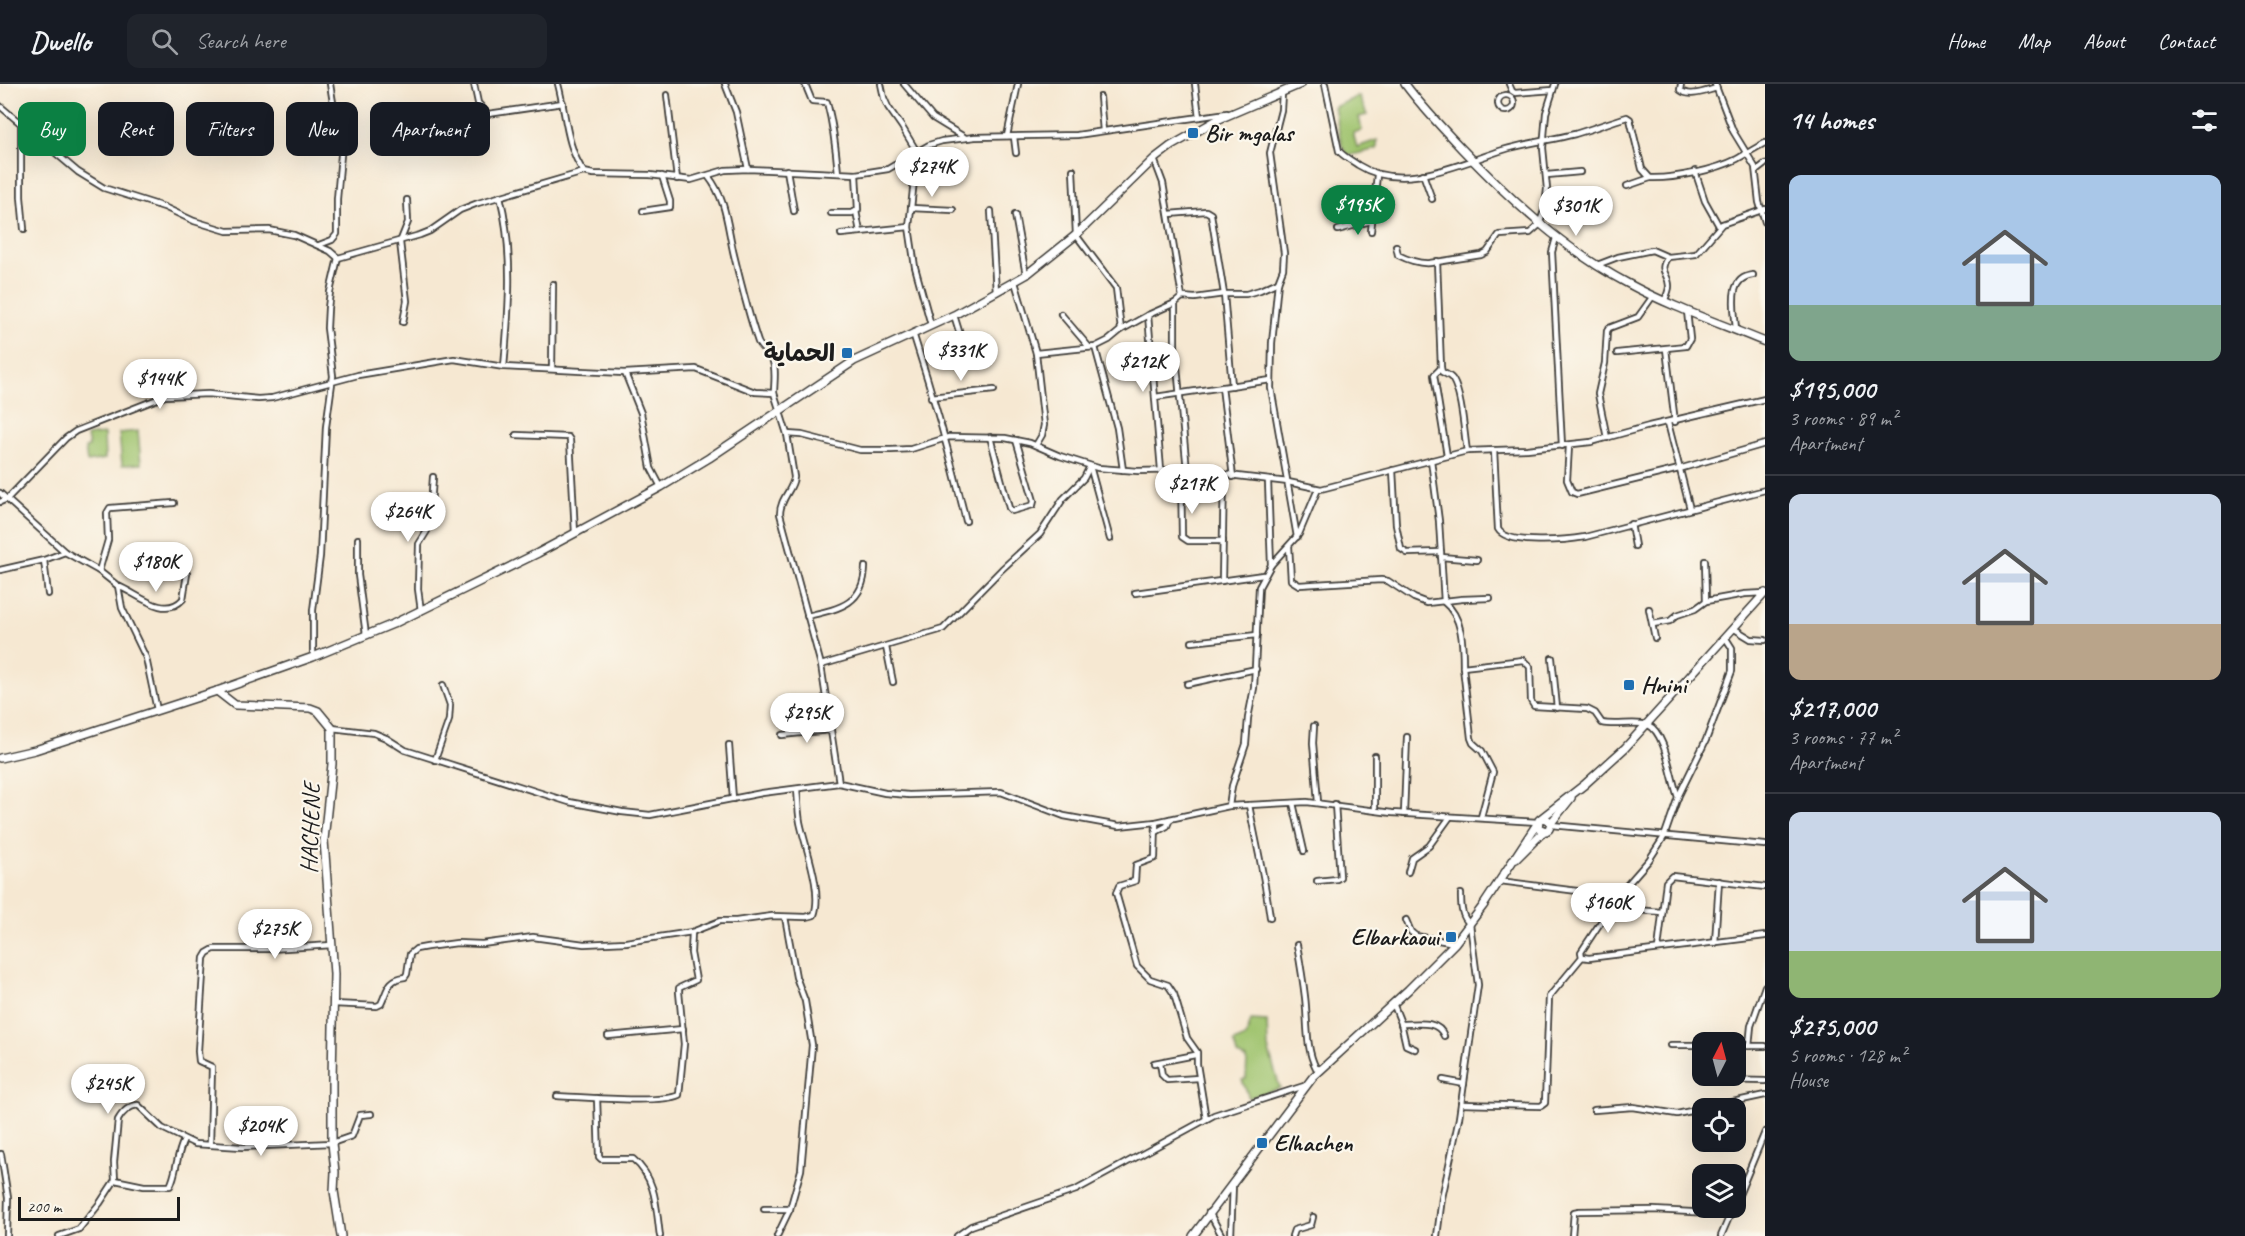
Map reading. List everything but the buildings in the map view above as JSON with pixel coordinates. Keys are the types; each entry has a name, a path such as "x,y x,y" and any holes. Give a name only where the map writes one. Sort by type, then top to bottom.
{"main road":[{"path":"0,758 35,750 313,657 421,611 575,532 661,487 709,458 854,361 954,315 1015,282 1076,235 1154,159 1192,132 1301,84"},
{"path":"1403,84 1473,161 1539,225 1595,266 1653,297 1765,342"},
{"path":"1516,859 1539,822 1614,759 1765,593"},
{"path":"217,691 235,705 310,708 318,711 332,728"},
{"name":"HACHENE","path":"332,728 332,764 324,840 334,974 332,1143 335,1208 341,1236"},
{"path":"1192,1236 1307,1084 1455,943 1516,859 1544,831 1549,829 1574,793"},
{"path":"1539,822 1547,819 1551,824"},
{"path":"1539,822 1540,830 1544,831"}],"street":[{"path":"318,245 332,240 337,234 337,199 342,144 341,129 334,114 330,84"},
{"path":"474,84 478,103 488,114 562,103"},
{"path":"558,84 566,125 574,151 584,172"},
{"path":"725,84 733,101 742,134 748,169"},
{"path":"805,84 812,101 827,102 834,135 838,174"},
{"path":"881,84 888,107 917,152 909,227 915,267 931,325"},
{"path":"904,84 933,118 965,138"},
{"path":"1007,136 1018,84"},
{"path":"1195,84 1199,117"},
{"path":"1325,84 1339,151 1346,158 1377,175 1422,174 1473,161 1503,150 1629,118 1642,169 1650,178"},
{"path":"1396,246 1398,255 1416,262 1480,255 1487,252 1499,235 1530,232 1539,225 1545,208 1547,175 1543,148 1545,113 1554,87 1510,93 1509,84"},
{"path":"1681,84 1680,90 1685,94 1698,93 1716,86 1732,131 1756,171 1765,222"},
{"path":"1282,93 1281,110 1270,153 1284,253 1283,269 1278,282 1271,380 1297,537"},
{"path":"667,95 678,179"},
{"path":"1100,97 1103,131"},
{"path":"0,106 18,121"},
{"path":"338,258 369,248 400,242 430,231 460,210 584,172 662,176 691,180 725,170 748,169 856,174 888,169 942,141 1007,136 1058,136 1238,111"},
{"path":"1014,136 1016,153"},
{"path":"1627,186 1650,178 1695,171 1733,160 1765,143"},
{"path":"21,156 24,229"},
{"path":"59,156 92,182 118,194 164,207 194,221 227,231 269,230 294,235 318,245 338,258"},
{"path":"1154,159 1163,183 1182,297"},
{"path":"1756,171 1765,164"},
{"path":"787,170 794,211"},
{"path":"1073,171 1076,235 1116,288 1120,330"},
{"path":"1695,171 1704,201 1719,226"},
{"path":"1547,175 1580,172"},
{"path":"856,174 858,208 856,211 860,232"},
{"path":"1422,174 1432,200"},
{"path":"1371,231 1377,175"},
{"path":"643,211 670,207 662,176"},
{"path":"708,176 717,187 726,207 734,256 758,342 772,357 774,365 774,393 787,434 794,481 782,501 780,514 821,665 839,783"},
{"path":"500,196 507,231 510,286 504,367"},
{"path":"403,322 406,302 400,242 408,222 407,200"},
{"path":"911,208 953,210"},
{"path":"1595,266 1618,257 1652,250 1668,257 1696,254 1719,226 1763,210"},
{"path":"831,213 849,214 856,211"},
{"path":"991,211 996,293"},
{"path":"1168,214 1206,211 1211,213 1224,294 1232,386"},
{"path":"1015,215 1026,275"},
{"path":"1338,230 1371,221"},
{"path":"841,234 909,227"},
{"path":"1556,238 1552,252 1562,446"},
{"path":"1665,302 1669,287 1663,270 1668,257"},
{"path":"313,657 313,610 320,556 326,427 332,382 327,328 330,292 338,258"},
{"path":"1437,261 1441,368 1442,372 1455,382 1467,451"},
{"path":"1736,330 1735,288 1742,278 1753,275"},
{"path":"1015,282 1036,354 1044,425 1042,435 1036,445"},
{"path":"1036,354 1092,347 1109,340 1120,330 1175,303 1182,297 1246,294 1278,282"},
{"path":"552,368 553,284"},
{"path":"1606,438 1598,394 1605,363 1607,331 1609,328 1638,317 1653,297"},
{"path":"1175,303 1175,346 1184,470 1182,537 1197,542 1223,542"},
{"path":"1617,353 1688,345 1687,311"},
{"path":"1061,314 1092,347 1117,428 1123,470"},
{"path":"954,315 966,354"},
{"path":"1148,315 1161,470"},
{"path":"913,333 946,438 966,521"},
{"path":"1666,349 1675,422"},
{"path":"0,502 7,499 66,438 76,431 165,396 208,394 258,399 272,398 332,382 454,359 504,367 625,373 696,369 755,392 774,393"},
{"path":"1441,368 1434,375 1447,456"},
{"path":"625,373 641,413 651,468 661,487"},
{"path":"1155,397 1271,380"},
{"path":"1222,387 1233,477"},
{"path":"932,397 994,390"},
{"path":"787,434 802,435 860,450 911,449 946,438 1016,439 1090,466 1123,470 1184,470 1288,482 1318,489 1334,487 1467,451 1569,446 1765,399"},
{"path":"1668,423 1690,509"},
{"path":"516,435 562,435 567,436 570,440 575,532"},
{"path":"990,437 1009,508 1012,511 1034,503 1016,439"},
{"path":"1569,446 1567,482 1570,490 1575,494 1679,469 1765,444"},
{"path":"1494,450 1498,529 1502,536 1519,539 1571,539 1765,490"},
{"path":"1431,460 1444,602 1456,614 1462,640 1471,738 1482,751 1493,772 1481,817"},
{"path":"1090,466 1110,539"},
{"path":"821,665 946,627 1002,569 1040,534 1063,499 1084,478 1090,466"},
{"path":"1393,470 1396,525 1401,549 1407,553 1441,554 1477,560"},
{"path":"1222,581 1224,476"},
{"path":"421,611 418,589 419,544 427,531 430,520 433,477"},
{"path":"1268,481 1271,565"},
{"path":"1229,806 1232,786 1246,744 1256,669 1258,592 1264,575 1271,565 1297,537 1318,489"},
{"path":"0,493 65,552 148,603 166,607 174,606 183,599 187,574"},
{"path":"99,571 108,540 107,513 110,508 174,503"},
{"path":"1630,524 1635,546"},
{"path":"358,539 358,575 366,635"},
{"path":"1289,546 1290,576 1295,584 1318,585 1381,580 1427,603 1490,598"},
{"path":"0,570 44,560 65,552"},
{"path":"44,560 48,594"},
{"path":"1705,561 1706,601"},
{"path":"807,616 847,604 862,590 865,567"},
{"path":"1135,593 1264,575"},
{"path":"118,585 122,608 146,658 157,710"},
{"path":"1653,624 1670,621 1677,615 1695,609 1706,601 1765,593"},
{"path":"1649,609 1656,638"},
{"path":"1733,628 1750,639 1765,640"},
{"path":"1192,642 1257,635"},
{"path":"1461,1104 1541,1106 1545,1103 1549,997 1582,957 1581,952 1620,893 1649,860 1664,837 1678,797 1706,740 1732,671 1732,648 1725,637"},
{"path":"886,647 893,682"},
{"path":"1552,658 1557,708"},
{"path":"1463,667 1523,660 1530,667 1532,705 1587,708 1595,713 1600,722 1605,724 1647,725 1656,731 1662,740 1678,797"},
{"path":"1187,684 1256,669"},
{"path":"435,760 450,712 443,685"},
{"path":"1314,726 1313,743 1318,802"},
{"path":"332,728 374,733 405,750 435,760 569,802 622,813 659,814 734,799 839,783 885,793 909,795 1001,792 1056,814 1125,826 1156,822 1229,806 1318,802 1404,814 1539,822"},
{"path":"782,735 830,730"},
{"path":"1404,814 1407,737"},
{"path":"729,745 734,799"},
{"path":"1375,756 1375,810"},
{"path":"333,1004 378,1006 390,982 396,978 405,977 407,974 410,954 416,949 426,947 482,944 533,937 584,944 634,941 692,933 720,921 814,915 815,886 800,822 797,789"},
{"path":"1293,803 1304,851"},
{"path":"1317,881 1340,877 1335,804"},
{"path":"1249,805 1257,852 1265,877 1270,917"},
{"path":"1408,872 1412,858 1429,846 1450,817"},
{"path":"1156,832 1167,826 1170,819"},
{"path":"1156,822 1155,858 1136,865 1135,881 1119,886 1116,893 1137,966 1145,975 1172,989 1186,1035 1197,1052 1206,1119"},
{"path":"1551,824 1664,837 1765,844"},
{"path":"1658,949 1666,882 1672,876 1765,887"},
{"path":"1500,881 1584,892 1620,893"},
{"path":"1715,943 1719,881"},
{"path":"1437,1236 1442,1198 1461,1104 1478,985 1470,924 1463,914 1461,894"},
{"path":"1612,907 1662,912"},
{"path":"777,1236 790,1209 801,1170 812,1045 805,1001 796,977 785,916"},
{"path":"1406,920 1411,932 1416,936 1455,943"},
{"path":"557,1095 597,1098 674,1098 679,1095 684,1044 679,988 696,980 691,953 692,933"},
{"path":"1582,957 1765,936"},
{"path":"210,1145 212,1067 199,1061 198,1051 204,958 207,953 214,950 332,945"},
{"path":"1297,945 1309,1049 1315,1065 1322,1069"},
{"path":"1765,986 1751,1026 1749,1046 1765,1046"},
{"path":"1393,1003 1406,1045 1415,1049"},
{"path":"1401,1024 1435,1025 1442,1030 1444,1036"},
{"path":"608,1036 682,1029"},
{"path":"1671,1045 1692,1045"},
{"path":"1196,1055 1157,1063 1167,1080 1199,1078"},
{"path":"1443,1080 1464,1084"},
{"path":"1746,1081 1765,1081"},
{"path":"957,1236 971,1226 1076,1190 1206,1119 1307,1084"},
{"path":"1594,1110 1633,1107 1677,1114 1765,1095"},
{"path":"597,1098 599,1157 608,1160 633,1159 640,1164 656,1197 660,1236"},
{"path":"59,1236 79,1228 100,1203 115,1179 114,1162 118,1120 128,1108 138,1105 162,1128 195,1144 242,1147 332,1143 352,1136 360,1115 370,1114"},
{"path":"1746,1180 1765,1132"},
{"path":"115,1179 144,1186 165,1188 170,1186 174,1178 176,1160 184,1140"},
{"path":"1,1154 8,1198 7,1236"},
{"path":"1231,1236 1233,1181"},
{"path":"764,1209 790,1209"},
{"path":"1572,1236 1574,1212 1579,1211 1692,1212"},
{"path":"1209,1212 1222,1236"},
{"path":"1292,1236 1294,1230 1311,1225 1314,1217"},
{"path":"1721,1236 1728,1218"},
{"path":"79,1228 83,1236"}],"green space":[{"path":"1359,96 1367,115 1359,117 1362,130 1353,133 1357,147 1377,140 1377,149 1348,156 1342,146 1334,107"},
{"path":"138,431 141,464 122,465 119,433"},
{"path":"104,434 105,459 87,462 85,448 89,447 87,436"},
{"path":"1251,1020 1267,1021 1268,1048 1280,1088 1249,1098 1242,1080 1246,1079 1247,1059 1237,1055 1234,1042 1246,1037"}],"place":[{"name":"Bir mgalas","path":"1193,133"},
{"name":"الحماية","path":"847,353"},
{"name":"Hnini","path":"1629,685"},
{"name":"Elbarkaoui","path":"1451,937"},
{"name":"Elhachen","path":"1262,1143"}]}
